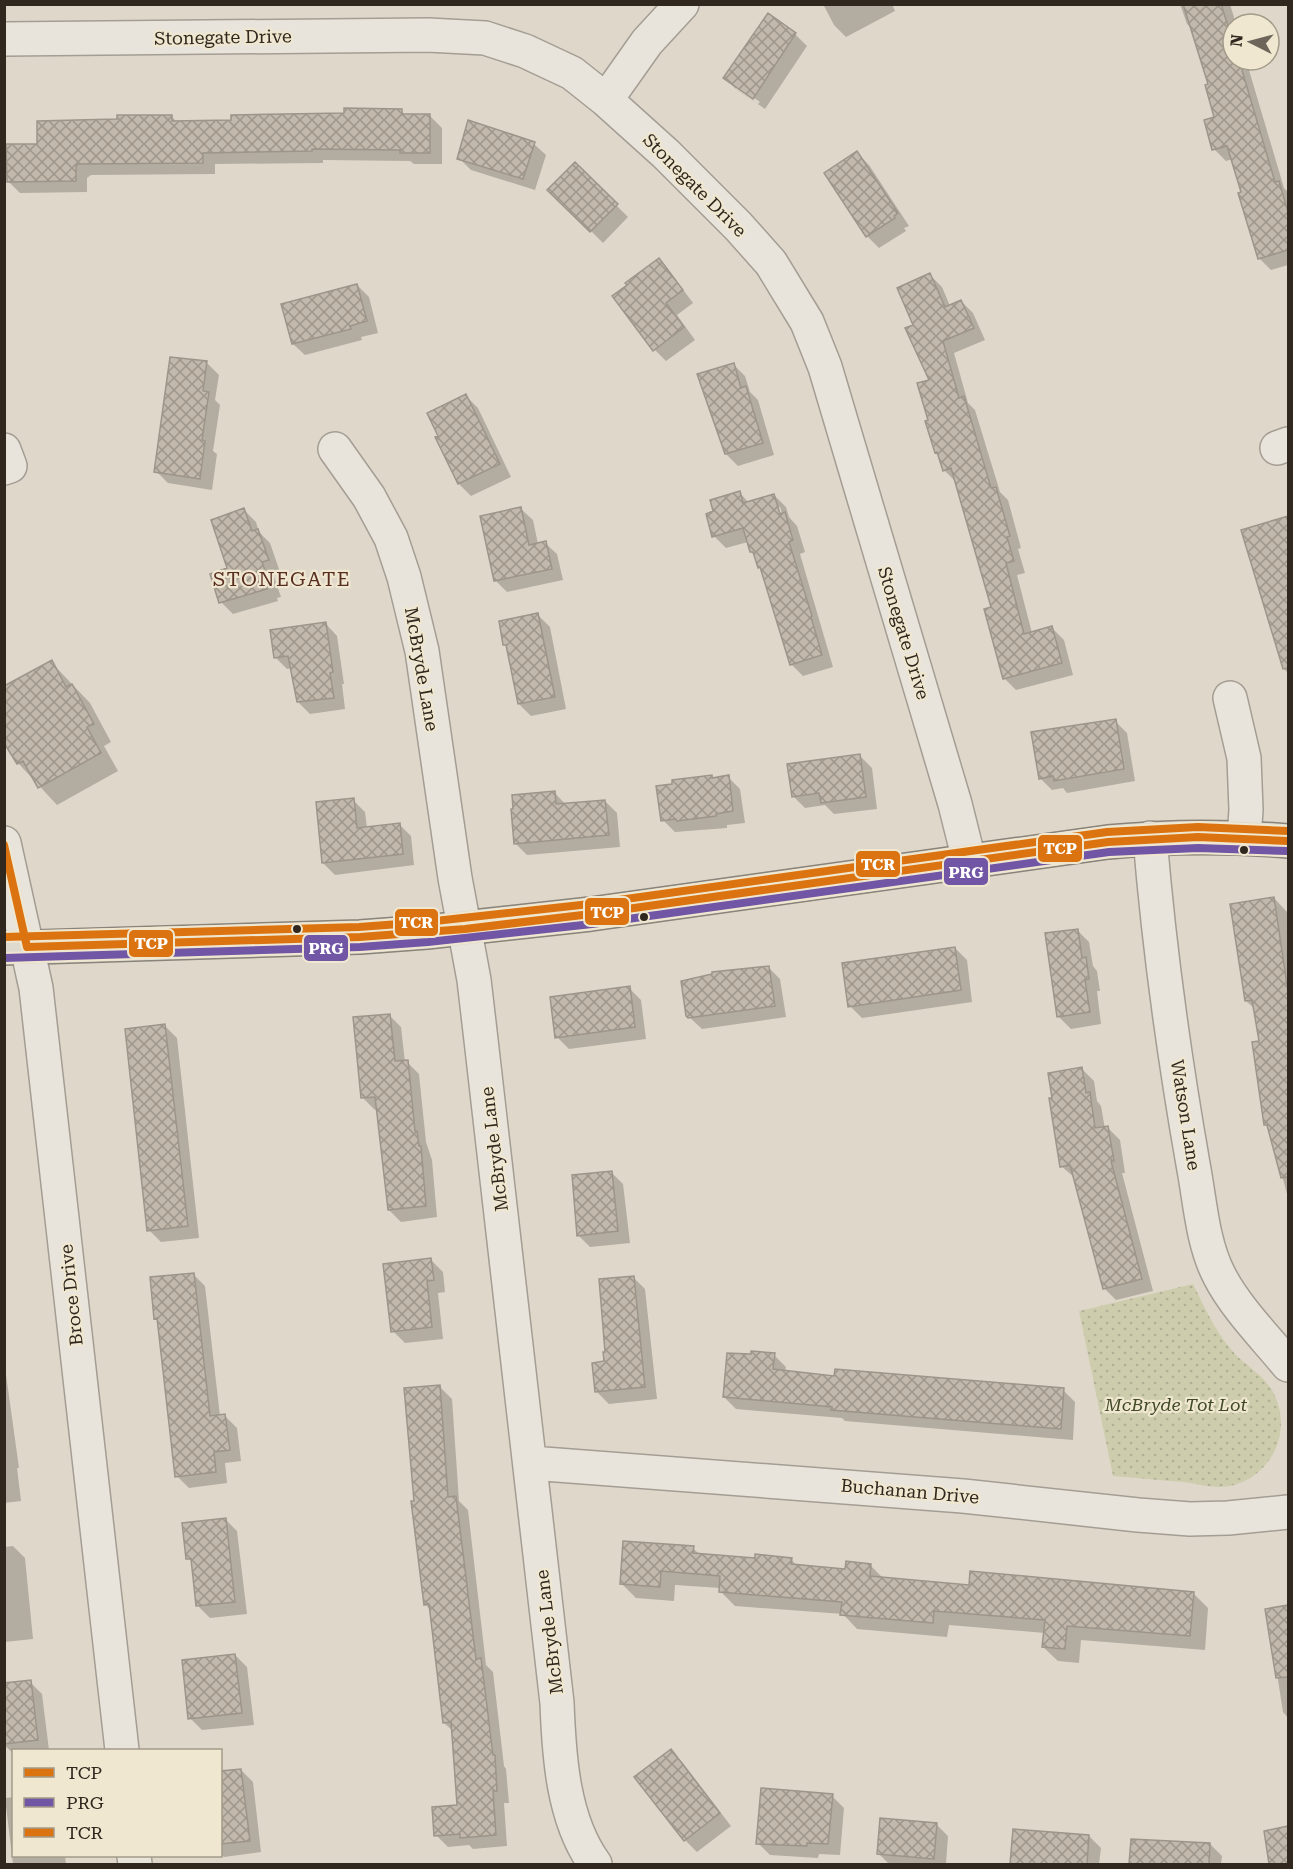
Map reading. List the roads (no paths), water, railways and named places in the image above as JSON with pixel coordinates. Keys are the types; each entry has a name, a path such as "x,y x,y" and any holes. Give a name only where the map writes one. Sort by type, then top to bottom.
{"main road":[{"path":"16,948 360,938 465,929 591,914 969,860 1150,838 1244,837 1288,841"}],"street":[{"path":"606,100 647,42 682,4"},
{"name":"Stonegate Drive","path":"4,39 416,35 485,38 558,65 606,100 666,154 751,240 771,263 807,322 829,379 955,804 969,860"},
{"name":"McBryde Lane","path":"335,449 369,497 391,538 404,577 422,651 481,1040 531,1463 565,1785 584,1850 595,1864"},
{"path":"4,450 10,466 4,468"},
{"path":"1230,698 1244,758 1246,810 1244,837"},
{"name":"Watson Lane","path":"1150,838 1167,990 1187,1127 1208,1247 1219,1275 1231,1295 1288,1365"},
{"name":"Broce Drive","path":"4,843 16,948 36,988 122,1749"},
{"name":"Buchanan Drive","path":"531,1463 963,1496 1190,1519 1288,1512"}],"district":[{"name":"STONEGATE","path":"282,579"}],"park label":[{"name":"McBryde Tot Lot","path":"1176,1404"}]}
